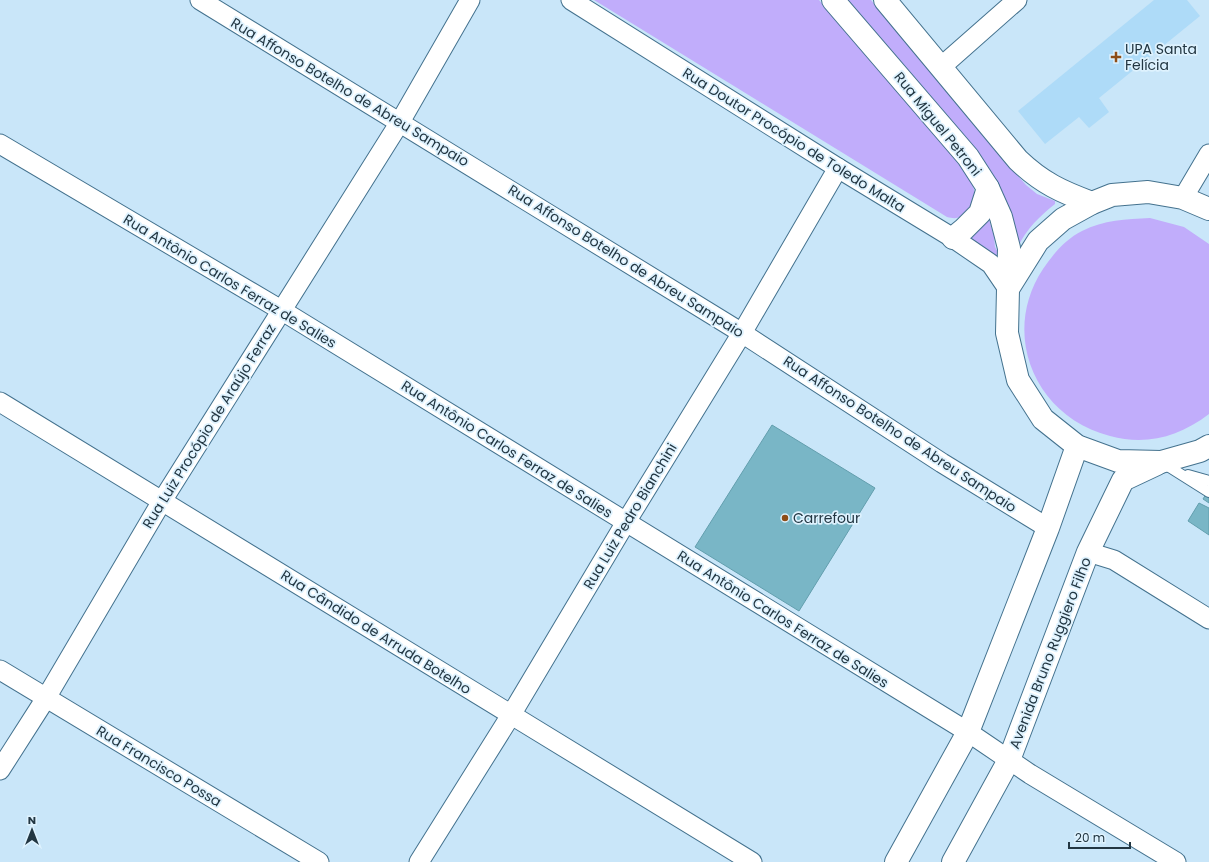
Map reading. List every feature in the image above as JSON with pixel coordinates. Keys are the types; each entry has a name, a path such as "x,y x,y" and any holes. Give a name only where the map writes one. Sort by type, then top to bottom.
{"main road":[{"name":"Rua Miguel Petroni","path":"833,0 968,157 988,188 1001,217 1009,248 1007,333 1018,380 1043,419 1077,446 1118,461 1169,467"},
{"path":"885,0 1018,160 1035,176 1068,194 1092,202"},
{"path":"954,238 980,213 988,188"},
{"path":"1008,289 1038,241 1063,219 1092,202 1112,196 1148,192 1183,198 1209,209"},
{"path":"896,862 968,732 1048,528 1077,446"},
{"path":"1169,467 1209,446"},
{"name":"Avenida Bruno Ruggiero Filho","path":"953,862 1010,760 1088,552 1123,480 1169,467"}],"street":[{"name":"Rua Affonso Botelho de Abreu Sampaio","path":"200,0 742,333 942,463 1048,528"},
{"name":"Rua Luiz Procópio de Araújo Ferraz","path":"0,770 46,698 162,501 400,122 470,0"},
{"name":"Rua Doutor Procópio de Toledo Malta","path":"571,0 838,168 954,238 991,264 1008,289"},
{"path":"941,67 1017,0"},
{"name":"Rua Antônio Carlos Ferraz de Salies","path":"0,144 281,310 968,732 1030,774 1176,862"},
{"path":"1183,198 1209,154"},
{"name":"Rua Luiz Pedro Bianchini","path":"419,862 511,715 626,522 742,333 838,168"},
{"name":"Rua Cândido de Arruda Botelho","path":"0,402 752,862"},
{"path":"1088,552 1114,560 1209,619"},
{"name":"Rua Francisco Possa","path":"0,670 319,862"}],"lane":[{"path":"1169,467 1209,481"},
{"path":"1169,467 1209,492"}],"shaded area":[{"path":"594,0 819,0 958,162 971,181 975,193 971,205 964,214 959,217 947,217"},
{"path":"845,0 871,0 982,135 1026,185 1037,194 1055,201 1055,204 1029,229 1018,247"},
{"name":"UPA Santa Felícia","path":"1154,0 1187,0 1200,16 1099,98 1109,112 1089,128 1079,117 1045,144 1018,111"},
{"path":"988,216 994,236 995,247 1000,256 998,257 984,249 967,235"},
{"path":"1150,218 1184,227 1209,244 1209,414 1186,429 1174,434 1149,439 1123,439 1110,436 1084,426 1062,411 1045,392 1032,370 1026,345 1025,320 1030,294 1043,269 1056,252 1071,238 1090,227 1099,224"}],"building":[{"name":"Carrefour","path":"772,425 875,488 799,611 695,547"},
{"path":"1209,489 1209,503 1203,499"},
{"path":"1199,503 1209,508 1209,535 1188,521"}],"place":[{"name":"UPA Santa Felícia","path":"1116,57"},
{"name":"Carrefour","path":"785,518"}]}
